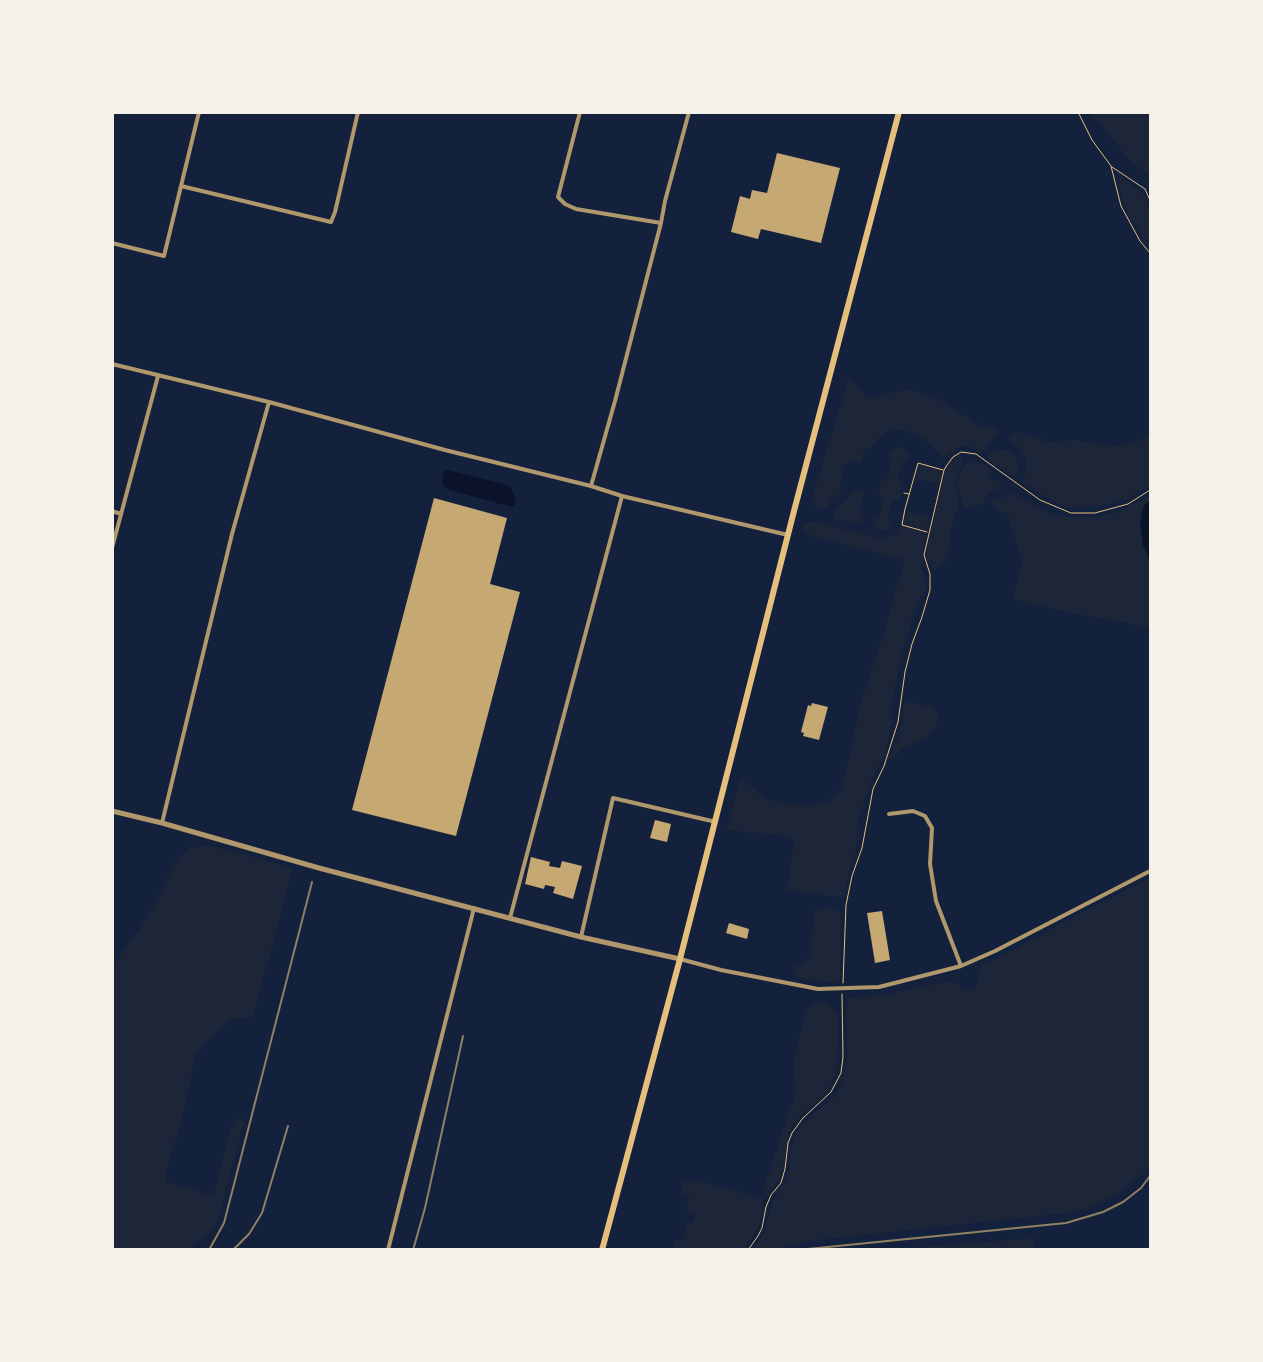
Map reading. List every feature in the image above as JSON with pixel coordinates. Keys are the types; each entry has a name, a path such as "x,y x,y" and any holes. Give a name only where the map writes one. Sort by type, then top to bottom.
{"main road":[{"path":"602,1250 716,822 788,535 899,112"}],"street":[{"path":"112,243 164,256 199,112"},
{"path":"181,186 331,222 335,212 358,112"},
{"path":"580,112 558,197 565,204 576,209 661,223"},
{"path":"591,486 615,401 661,223 664,201 689,112"},
{"path":"112,364 269,402 445,450 591,486 622,496 788,535"},
{"path":"112,548 158,376"},
{"path":"162,823 232,534 269,402"},
{"path":"510,918 622,496"},
{"path":"112,511 121,514"},
{"path":"580,937 613,798 716,822"},
{"path":"889,814 913,811 925,816 932,828 930,864 936,901 961,966"},
{"path":"112,812 162,823 319,868 580,937 776,982 818,989 879,987 961,966 995,951 1150,871"},
{"path":"388,1250 474,908"}],"path":[{"path":"1078,112 1092,140 1111,166 1145,189 1150,200"},
{"path":"1111,166 1121,206 1140,241 1150,253"},
{"path":"748,1250 762,1228 766,1207 771,1195 781,1183 788,1144 792,1133 802,1118 831,1092 841,1073 843,1057 842,989 846,905 852,876 862,848 873,789 884,766 898,722 905,672 930,590 930,570 926,566 924,555 944,470 953,457 960,452 976,454 1040,500 1071,513 1095,513 1128,504 1150,490"},
{"path":"928,532 902,525 909,494 918,463 944,470"},
{"path":"904,493 909,494"}],"shaded area":[{"path":"1088,113 1150,113 1150,176 1128,158 1100,123"},
{"path":"1119,178 1123,178 1146,196 1150,218 1150,250 1129,215 1118,187"},
{"path":"849,377 868,398 909,389 941,401 983,427 998,429 997,435 981,452 970,447 961,446 943,458 924,439 915,434 896,430 885,432 870,448 864,450 861,462 849,461 843,467 840,484 841,492 831,500 825,509 821,509 814,506 812,499"},
{"path":"1019,432 1047,442 1077,440 1110,447 1138,442 1150,434 1150,484 1131,497 1113,503 1092,507 1065,508 1023,484 1027,459 1021,449 1009,440 1010,434"},
{"path":"901,447 907,451 909,458 908,462 902,461 897,480 903,483 899,500 892,500 887,519 892,521 892,525 887,530 879,530 874,526 872,519 873,517 879,517 884,497 878,495 882,478 888,479 893,459 888,455 891,450"},
{"path":"998,449 1009,451 1015,456 1019,466 1016,477 1010,475 986,458 992,451"},
{"path":"959,454 964,457 956,475 955,486 958,494 958,508 954,514 947,560 932,568 926,554 946,468 950,461"},
{"path":"971,460 986,466 991,471 988,480 996,480 1002,486 986,497 984,503 964,508 957,487 958,479 967,461"},
{"path":"919,465 941,470 939,483 917,479"},
{"path":"447,470 508,485 515,495 515,505 512,507 449,490 443,486 442,481 444,471"},
{"path":"854,490 864,492 859,512 864,514 862,521 856,524 835,519 833,515 835,510 847,500"},
{"path":"1009,491 1055,515 1067,517 1093,517 1115,513 1150,496 1150,627 1076,614 1012,599 1023,562 1011,529 1008,514 997,510 991,502 995,498 1001,499"},
{"path":"1150,501 1150,561 1143,546 1140,525 1142,510 1146,503"},
{"path":"906,512 929,516 926,530 905,524"},
{"path":"809,522 880,538 892,536 900,526 925,533 922,552 923,563 921,564 926,588 913,614 902,656 892,700 891,730 885,755 869,785 858,817 860,834 843,898 787,890 794,842 790,836 726,830 741,777 765,799 785,804 815,805 829,802 842,789 861,703 882,640 900,576 904,560 804,533 804,525"},
{"path":"904,702 932,706 938,714 938,723 927,737 900,750 894,757 889,759 900,733"},
{"path":"212,846 293,868 253,1017 232,1019 196,1053 183,1116 168,1164 166,1181 213,1196 230,1130 235,1120 240,1119 244,1122 218,1220 207,1236 189,1249 113,1249 113,964 141,927 155,904 177,859 189,848"},
{"path":"1150,878 1150,1164 1148,1169 1119,1193 1088,1209 1067,1213 817,1240 780,1249 753,1249 764,1234 774,1198 783,1185 789,1169 791,1148 795,1136 802,1123 835,1096 841,1084 847,1054 846,998 883,995 949,981 959,984 964,991 977,987 977,977 981,967"},
{"path":"820,908 831,908 841,912 840,977 838,983 797,978 795,967 805,963 811,953 814,913"},
{"path":"825,1001 835,1012 839,1023 836,1068 831,1086 821,1098 794,1122 788,1135 780,1178 765,1196 764,1187 796,1092 793,1068 805,1011 812,1004"},
{"path":"697,1180 763,1199 762,1216 757,1230 744,1249 673,1249 675,1240 683,1241 688,1222 692,1223 694,1216 686,1212 689,1196 680,1193 683,1181"},
{"path":"1033,1238 1034,1249 898,1249"}],"building":[{"path":"777,153 840,168 821,243 761,229 758,239 731,232 740,196 750,199 752,190 767,193"},
{"path":"434,498 507,518 490,584 520,592 456,836 352,810"},
{"path":"812,703 828,707 819,740 803,736 804,733 801,732 808,705 811,706"},
{"path":"655,820 671,824 667,842 650,838"},
{"path":"531,857 550,862 549,866 560,868 562,861 582,866 573,899 553,893 555,887 545,885 544,889 525,884"},
{"path":"882,911 890,960 875,963 867,913"},
{"path":"729,923 749,929 747,939 726,933"}],"railway":[{"path":"209,1250 224,1223 312,882"},
{"path":"413,1250 425,1208 463,1036"},
{"path":"233,1250 249,1234 262,1213 288,1126"},
{"path":"798,1250 1066,1223 1103,1212 1123,1202 1141,1188 1150,1176"}]}
